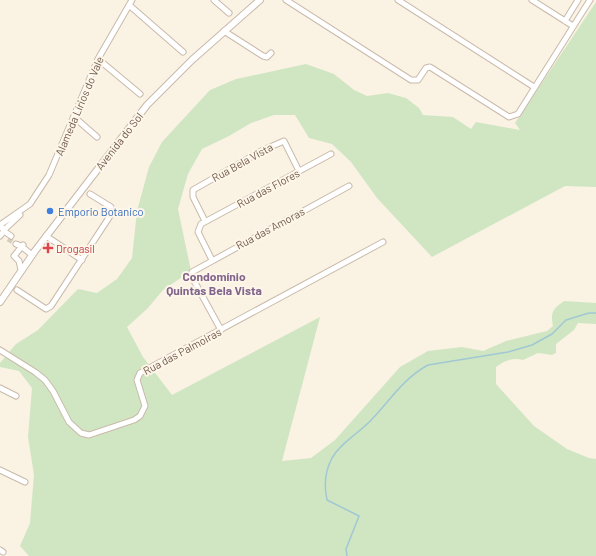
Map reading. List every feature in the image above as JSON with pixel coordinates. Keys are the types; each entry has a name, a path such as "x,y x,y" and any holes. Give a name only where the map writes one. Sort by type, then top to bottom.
{"street":[{"path":"214,0 229,13"},
{"name":"Avenida do Sol","path":"0,302 33,253 147,105 187,65 260,0"},
{"path":"286,0 415,82 428,67 504,116 509,117 518,114 572,26 590,0"},
{"path":"398,0 534,87"},
{"path":"532,0 572,26"},
{"path":"565,21 578,0"},
{"path":"131,2 183,52"},
{"name":"Alameda Lírios do Vale","path":"2,231 30,204 49,175 98,59 131,2"},
{"path":"224,31 263,56 267,57 271,53"},
{"path":"98,59 140,94"},
{"path":"74,117 97,136"},
{"name":"Rua Bela Vista","path":"205,221 193,197 193,190 282,141 285,143 300,171"},
{"name":"Rua das Flores","path":"205,221 331,154"},
{"name":"Rua das Amoras","path":"221,330 193,278 192,272 349,186"},
{"path":"17,290 48,309 82,260 113,211 109,206 90,194"},
{"path":"205,221 198,227 198,232 212,260"},
{"path":"2,231 10,238"},
{"path":"46,236 82,260"},
{"name":"Rua das Palmoiras","path":"0,350 45,380 53,391 69,422 77,431 89,435 121,425 140,416 145,406 138,385 138,375 383,242"},
{"path":"14,255 20,244 33,253"},
{"path":"14,255 26,263"},
{"path":"14,255 19,261 21,270"},
{"path":"0,388 16,396"},
{"path":"0,470 25,482"}],"green space":[{"path":"596,2 596,187 565,186 432,257 377,198 351,162 332,144 309,138 295,115 274,115 251,123 202,149 188,174 178,209 191,271 163,290 147,309 127,327 143,357 172,395 320,317 282,461 311,458 335,440 400,367 428,351 462,347 483,351 506,341 547,331 553,326 553,311 564,301 596,303 596,324 578,323 574,330 556,344 556,353 552,355 538,353 523,360 512,359 502,363 496,367 496,384 534,426 567,449 589,458 596,459 596,556 29,556 20,546 30,523 34,475 28,437 32,388 19,371 0,367 0,363 16,344 38,330 78,289 97,293 117,279 132,258 137,211 149,167 162,142 210,90 236,79 306,64 334,74 354,90 367,96 388,93 406,98 419,108 423,115 453,117 471,129 476,122 520,130 515,123"}],"waterway":[{"path":"347,556 346,549 359,516 327,500 325,484 328,468 336,452 380,411 405,382 419,370 428,365 508,352 532,345 552,334 566,320 589,313 596,313"}],"tunnel":[{"path":"8,239 16,244"}],"place":[{"name":"Emporio Botanico","path":"50,211"},
{"name":"Drogasil","path":"48,248"}],"district":[{"name":"Condomínio Quintas Bela Vista","path":"214,283"}]}
